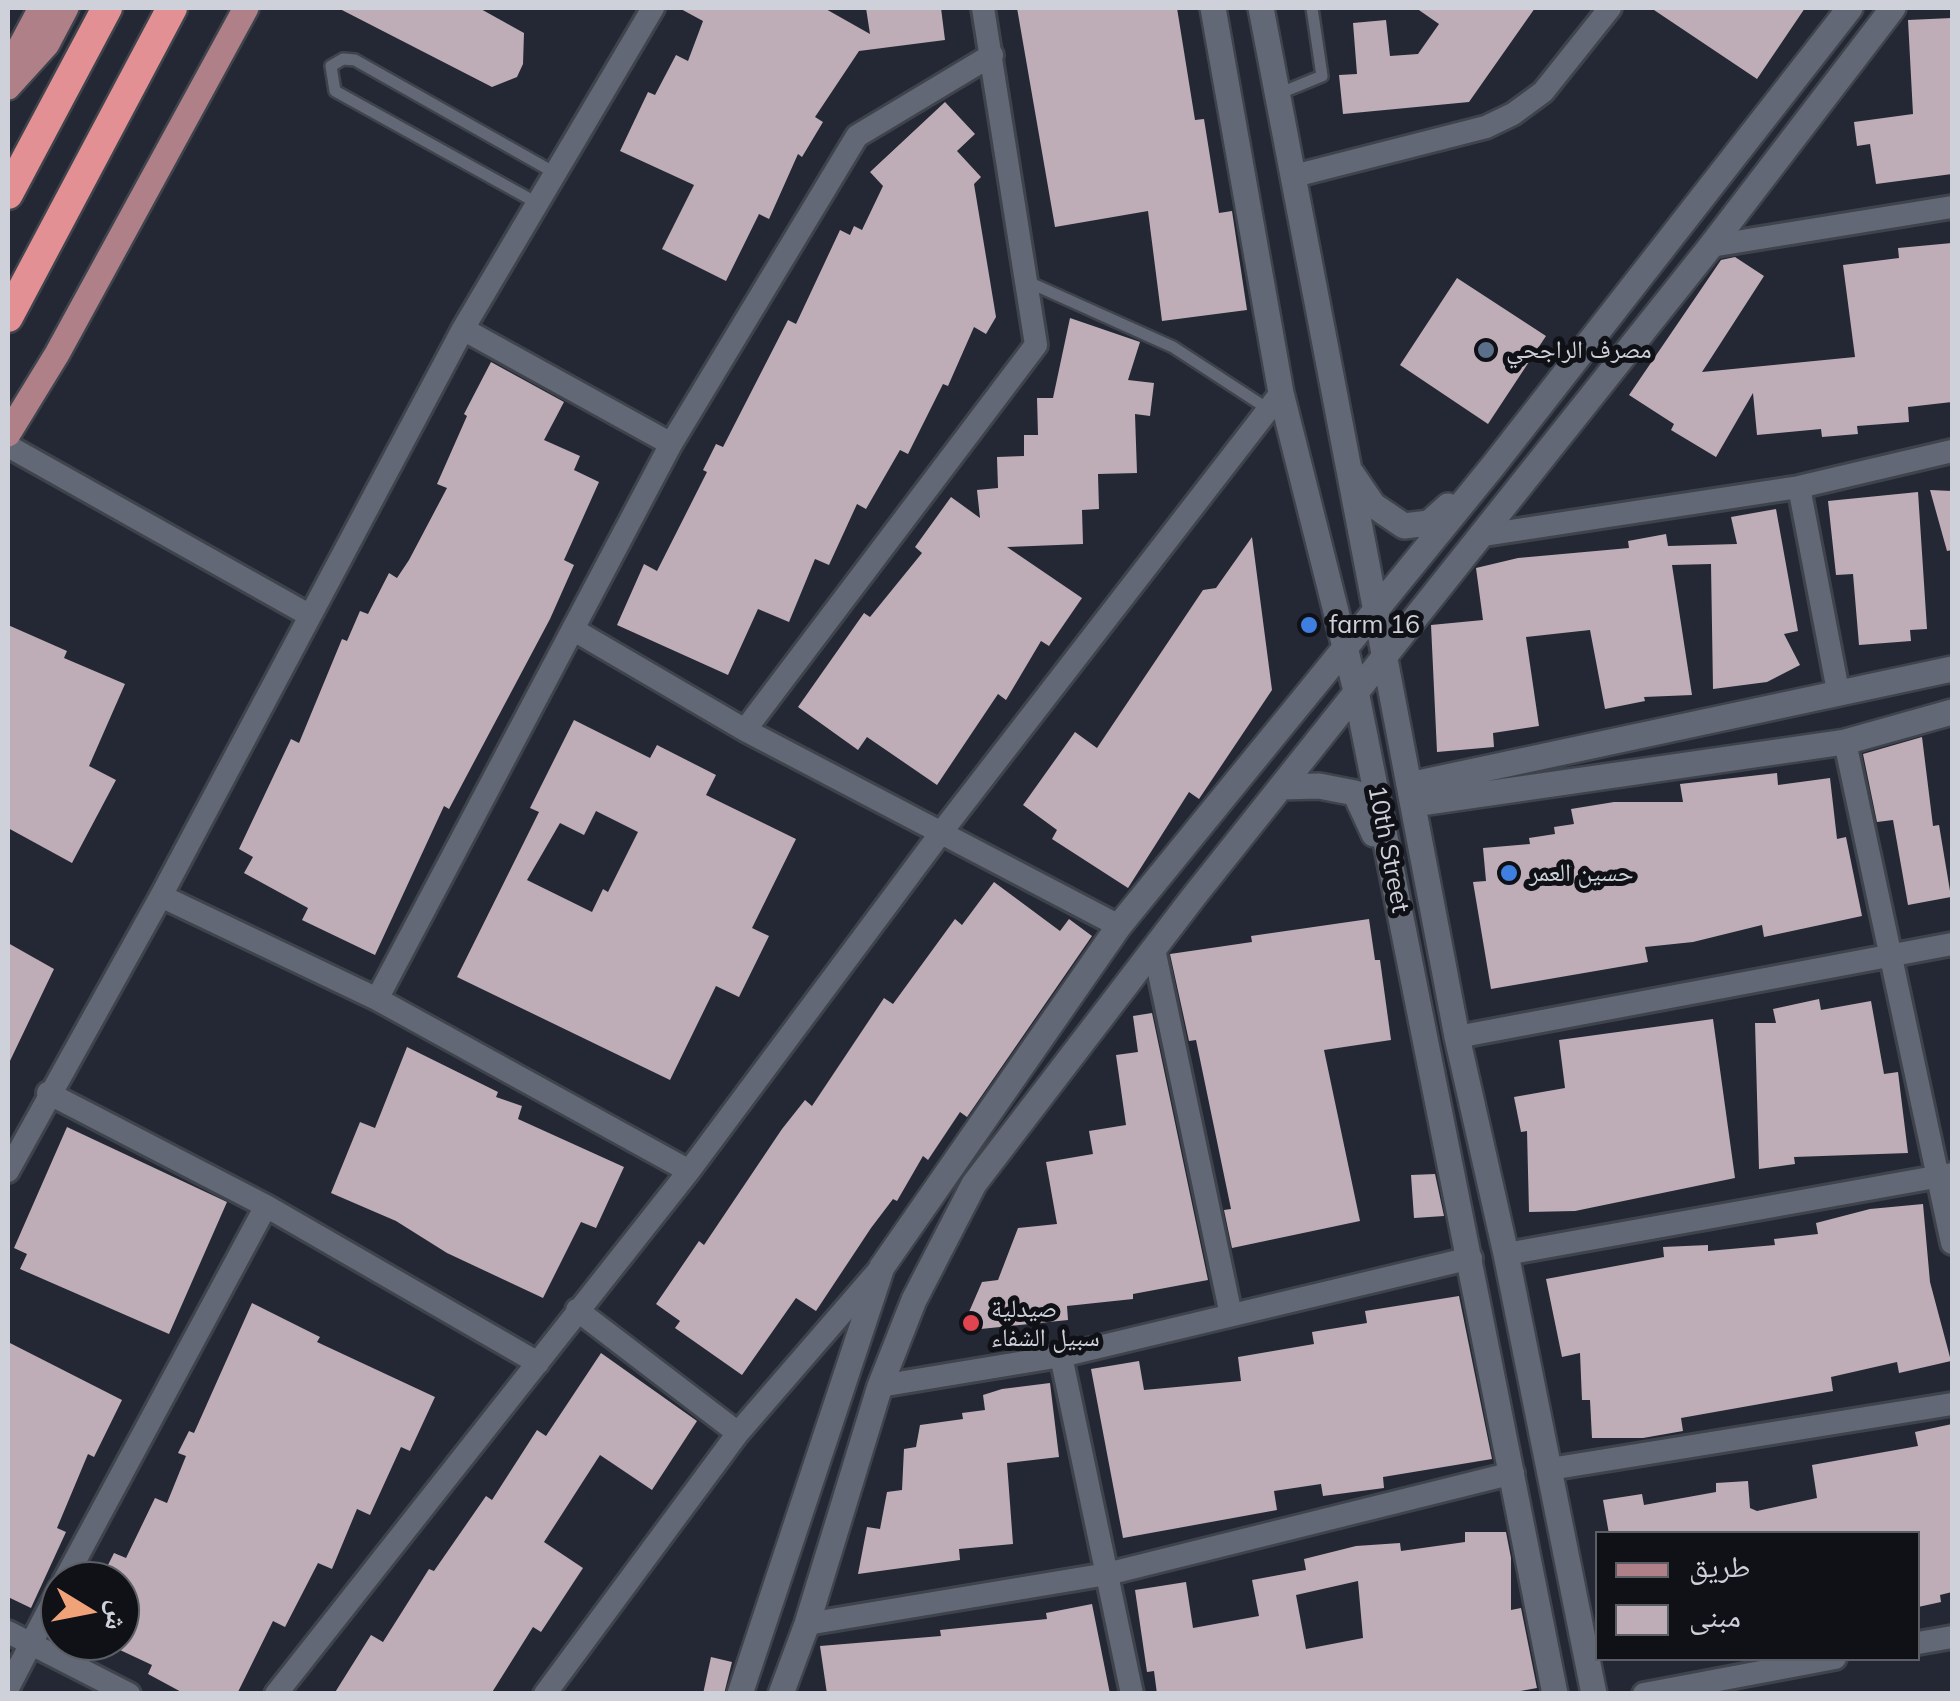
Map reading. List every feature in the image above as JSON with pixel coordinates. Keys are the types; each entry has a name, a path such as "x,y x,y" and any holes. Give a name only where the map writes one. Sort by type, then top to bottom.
{"highway":[{"path":"8,194 107,8"},
{"path":"8,318 172,8"}],"main road":[{"path":"8,70 41,8"},
{"path":"8,87 46,44 66,8"},
{"path":"159,168 191,77 227,8"},
{"path":"8,434 246,8"}],"street":[{"path":"22,8 28,34"},
{"path":"8,1171 48,1092 162,896 307,614 463,329 653,8"},
{"path":"745,730 1036,345 984,8"},
{"name":"10th Street","path":"1213,8 1274,401 1356,691 1555,1694"},
{"name":"10th Street","path":"1262,8 1345,463 1458,1037 1506,1254 1594,1694"},
{"path":"1294,176 1486,126 1513,114 1543,92 1610,8"},
{"path":"544,1694 738,1434 882,1268 1118,926 1345,652 1850,8"},
{"path":"781,1694 808,1624 880,1386 914,1300 974,1184 1356,691 1711,246 1892,8"},
{"path":"377,999 671,444 857,136 992,54"},
{"path":"1711,246 1952,207"},
{"path":"463,329 671,444"},
{"path":"276,1694 689,1171 940,834 1274,401"},
{"path":"8,446 307,614"},
{"path":"1484,534 1799,487 1952,450"},
{"path":"1345,463 1373,505 1404,526 1429,523 1493,466"},
{"path":"1799,487 1838,691"},
{"path":"574,630 745,730 1118,926"},
{"path":"1412,794 1838,691 1952,669"},
{"path":"1412,794 1845,742 1952,712"},
{"path":"1845,742 1889,958 1947,1175 1952,1243"},
{"path":"1281,788 1319,786 1355,793 1393,874"},
{"path":"162,896 377,999 689,1171"},
{"path":"1458,1037 1952,944"},
{"path":"1154,949 1231,1316"},
{"path":"48,1092 266,1206 538,1363"},
{"path":"1506,1254 1947,1175"},
{"path":"74,1561 266,1206"},
{"path":"880,1386 1061,1356 1471,1258"},
{"path":"740,1694 882,1268"},
{"path":"578,1310 738,1434"},
{"path":"1061,1356 1132,1694"},
{"path":"1550,1469 1952,1404"},
{"path":"808,1624 1107,1574 1513,1473"},
{"path":"8,1688 40,1625"},
{"path":"8,1632 129,1694"},
{"path":"1920,1643 1952,1637"},
{"path":"1644,1694 1819,1661"}],"lane":[{"path":"1278,94 1322,76 1312,8"},
{"path":"537,203 336,91 331,66 355,60 555,173"},
{"path":"1026,281 1172,346 1218,381 1274,401"}],"building":[{"path":"338,8 479,8 524,33 523,64 517,77 492,87"},
{"path":"679,8 824,8 870,34 866,8 941,8 945,40 859,51 815,117 823,122 802,157 798,154 769,219 759,214 726,281 662,249 694,185 620,151 648,92 655,95 676,55 688,61 703,21"},
{"path":"1017,8 1177,8 1195,120 1204,119 1219,213 1232,211 1247,310 1162,321 1148,211 1055,227"},
{"path":"1416,8 1535,8 1469,102 1343,114 1339,75 1357,74 1353,23 1386,20 1390,56 1418,54 1439,24"},
{"path":"1651,8 1805,8 1757,79"},
{"path":"1952,18 1952,174 1876,184 1870,144 1857,146 1854,122 1913,114 1908,20"},
{"path":"945,102 975,134 957,151 981,177 974,184 996,317 986,334 974,327 948,386 943,384 908,454 900,450 866,509 857,504 829,565 815,559 789,622 758,609 728,675 617,625 644,564 657,571 707,472 703,470 716,444 723,447 788,320 796,324 840,230 850,235 854,226 862,230 883,186 870,172"},
{"path":"1952,243 1952,402 1908,407 1909,422 1857,426 1858,434 1822,437 1821,429 1757,435 1753,393 1716,457 1671,430 1674,424 1629,395 1721,260 1735,257 1764,276 1702,372 1855,357 1843,265 1899,258 1898,248"},
{"path":"1457,278 1546,336 1488,424 1400,365"},
{"path":"1070,318 1140,342 1128,380 1154,383 1150,416 1135,414 1137,473 1098,474 1099,509 1082,510 1083,544 1007,547 1082,598 1049,646 1041,641 1006,700 998,694 937,785 867,737 858,750 798,707 864,613 870,617 922,553 915,547 951,497 980,518 977,490 998,488 997,457 1024,456 1024,435 1038,435 1037,398 1053,398"},
{"path":"491,362 564,402 544,440 580,456 574,470 599,482 564,560 574,565 550,619 449,809 444,806 375,955 302,920 308,908 244,873 253,857 239,849 291,739 299,743 342,639 347,641 360,611 368,614 389,573 397,578 447,488 437,484 467,416 464,414"},
{"path":"1930,490 1952,491 1952,550 1947,551"},
{"path":"1918,492 1927,629 1910,630 1911,641 1859,645 1853,574 1836,575 1828,501"},
{"path":"1776,509 1798,631 1784,634 1800,665 1767,682 1713,689 1711,564 1672,565 1692,695 1644,697 1645,701 1605,709 1590,630 1526,637 1539,726 1493,733 1494,747 1437,752 1431,625 1483,620 1476,568 1518,558 1629,548 1628,541 1666,534 1668,546 1737,544 1731,517"},
{"path":"1252,537 1272,690 1199,799 1189,792 1128,888 1052,839 1057,830 1023,805 1075,732 1097,748 1203,590 1216,588"},
{"path":"8,625 67,651 64,658 125,684 89,766 116,780 72,863 8,828"},
{"path":"574,720 650,758 657,745 716,775 706,795 796,839 752,928 769,936 739,997 716,986 670,1080 457,977 539,812 530,808","holes":["596,811 638,832 608,892 603,889 592,912 527,880 560,823 584,835"]},
{"path":"1922,737 1933,826 1939,825 1951,897 1908,905 1893,820 1877,822 1863,754"},
{"path":"1777,773 1778,785 1830,778 1837,839 1846,837 1862,916 1764,937 1762,925 1693,942 1645,947 1648,962 1491,989 1473,882 1486,881 1483,848 1530,844 1529,838 1555,834 1554,827 1574,824 1571,809 1614,802 1683,802 1680,784"},
{"path":"994,882 1060,931 1069,919 1092,936 967,1117 960,1112 928,1160 923,1156 897,1201 893,1199 871,1228 816,1311 796,1298 742,1375 675,1328 680,1321 656,1304 699,1241 704,1245 782,1129 805,1100 812,1106 884,998 893,1004 955,919 962,925"},
{"path":"1369,919 1375,960 1380,960 1391,1040 1324,1050 1360,1221 1232,1248 1224,1210 1231,1209 1196,1040 1189,1041 1170,954 1252,942 1251,936"},
{"path":"8,943 54,969 8,1065"},
{"path":"1819,999 1821,1010 1871,1001 1884,1074 1898,1072 1908,1153 1794,1157 1795,1164 1759,1169 1755,1023 1776,1023 1773,1009"},
{"path":"1152,1013 1208,1280 1133,1294 1133,1299 1067,1306 1068,1320 971,1330 969,1312 982,1282 998,1280 1018,1228 1057,1224 1046,1162 1093,1154 1089,1131 1126,1125 1116,1055 1138,1052 1133,1016"},
{"path":"1713,1019 1735,1178 1575,1211 1529,1212 1527,1131 1521,1132 1514,1097 1565,1088 1559,1040"},
{"path":"407,1047 498,1092 496,1097 522,1106 518,1119 624,1167 596,1228 581,1222 543,1298 447,1253 396,1221 331,1193 360,1122 375,1128"},
{"path":"67,1127 227,1202 169,1334 20,1269 27,1254 14,1248"},
{"path":"1435,1174 1444,1216 1414,1218 1411,1175"},
{"path":"1923,1204 1930,1282 1951,1361 1899,1373 1897,1362 1831,1377 1833,1391 1681,1418 1683,1431 1643,1438 1592,1438 1590,1400 1582,1400 1580,1353 1562,1357 1546,1279 1664,1257 1663,1247 1708,1245 1708,1251 1775,1245 1774,1239 1818,1234 1816,1223 1870,1209"},
{"path":"1459,1296 1492,1459 1383,1477 1384,1488 1323,1496 1321,1484 1274,1491 1277,1510 1123,1538 1091,1369 1139,1361 1144,1390 1241,1381 1238,1357 1314,1344 1312,1332 1367,1323 1365,1311"},
{"path":"252,1303 320,1337 317,1342 435,1397 410,1451 401,1447 370,1515 357,1509 332,1569 318,1563 285,1627 273,1621 237,1694 185,1694 148,1674 152,1665 140,1659 140,1561 110,1561 114,1553 126,1558 155,1498 167,1503 186,1456 178,1453 189,1431 194,1433"},
{"path":"8,1342 122,1400 94,1457 88,1454 57,1528 66,1532 53,1561 40,1561 40,1588 31,1608 8,1597"},
{"path":"601,1353 697,1421 652,1490 600,1455 544,1542 583,1568 541,1632 533,1627 491,1694 334,1694 371,1635 383,1642 429,1569 434,1571 486,1496 492,1500 537,1430 546,1436"},
{"path":"1050,1383 1059,1457 1007,1463 1013,1544 959,1549 960,1560 858,1574 867,1527 880,1529 887,1492 902,1490 904,1449 916,1447 920,1425 963,1419 962,1413 985,1410 983,1395"},
{"path":"1952,1424 1952,1592 1940,1595 1941,1602 1920,1607 1920,1531 1608,1531 1603,1500 1642,1494 1644,1505 1716,1492 1716,1483 1748,1481 1750,1508 1757,1511 1817,1498 1812,1465 1918,1446 1915,1432"},
{"path":"1465,1532 1506,1532 1511,1558 1511,1610 1521,1608 1537,1688 1504,1694 1157,1694 1154,1671 1147,1672 1135,1590 1186,1582 1193,1628 1259,1616 1252,1580 1306,1570 1304,1559 1356,1546 1400,1543 1401,1551 1465,1542","holes":["1358,1581 1363,1638 1306,1649 1296,1595"]},
{"path":"1092,1604 1110,1694 827,1694 820,1646 941,1636 940,1630 1047,1619 1046,1613"},
{"path":"711,1657 732,1662 724,1694 703,1694"}],"place":[{"name":"مصرف الراجحي","path":"1486,350"},
{"name":"farm 16","path":"1309,625"},
{"name":"حسين العمر","path":"1509,873"},
{"name":"صيدلية سبيل الشفاء","path":"971,1323"}]}
